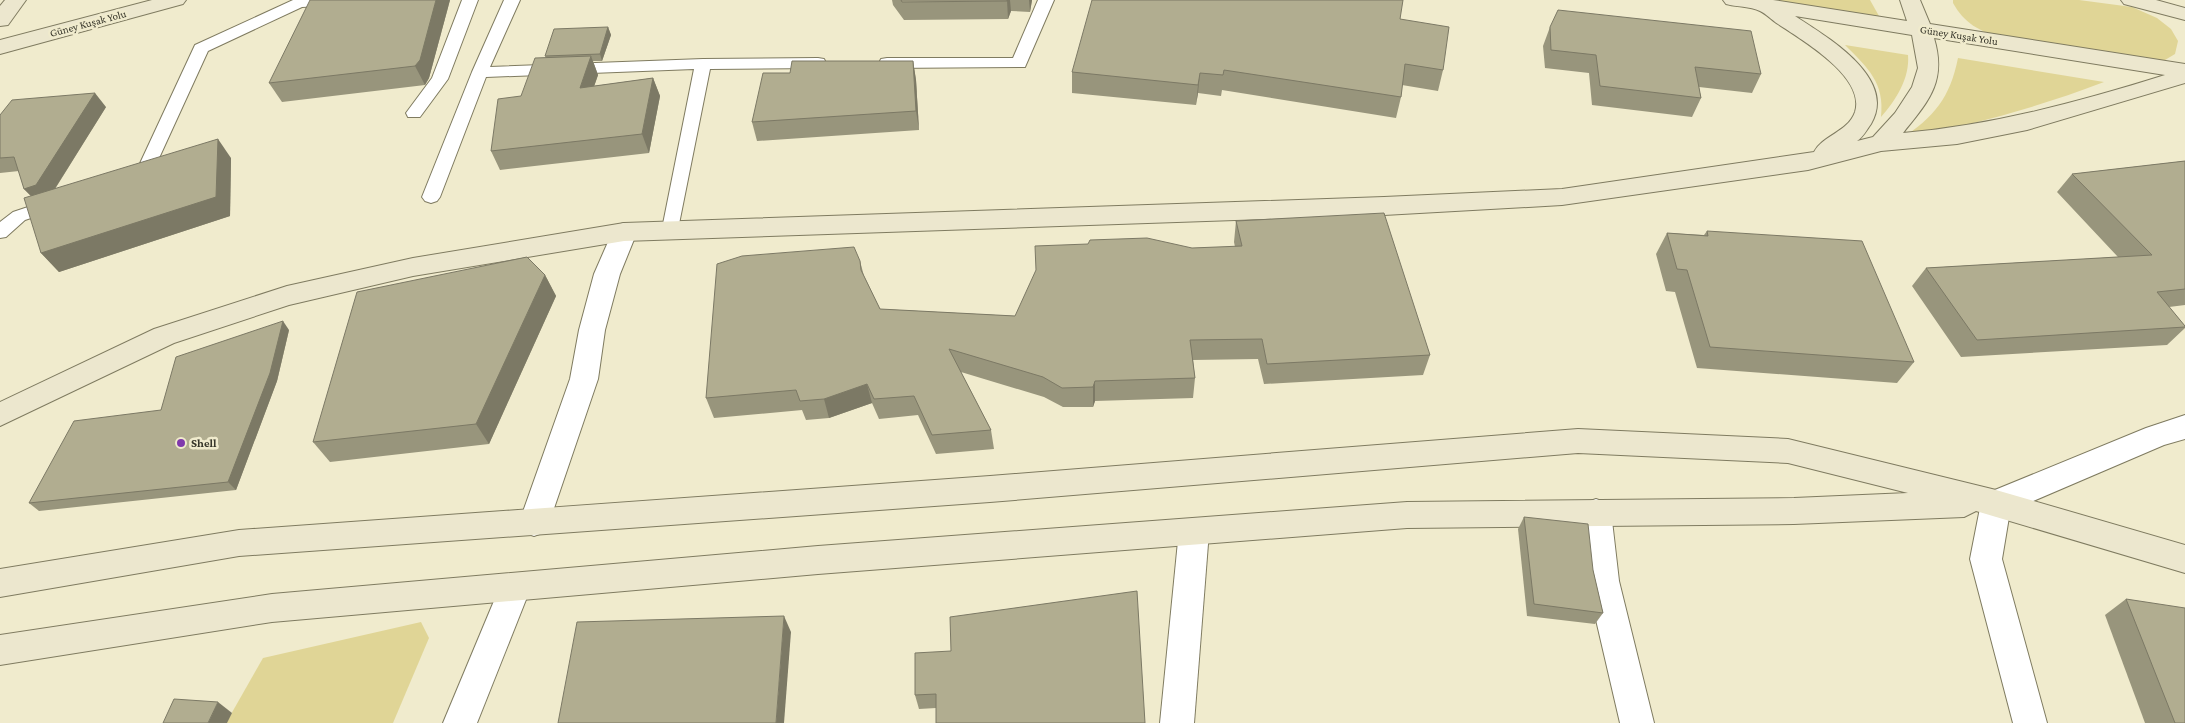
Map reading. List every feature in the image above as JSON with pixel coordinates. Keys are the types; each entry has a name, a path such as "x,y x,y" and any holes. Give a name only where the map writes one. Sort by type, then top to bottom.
{"main road":[{"path":"0,4 2,0"},
{"path":"0,20 16,0"},
{"name":"Güney Kuşak Yolu","path":"0,47 176,0"},
{"name":"Güney Kuşak Yolu","path":"1733,0 2185,71"},
{"path":"1881,143 1903,120 1918,96 1929,70 1921,29 1910,0"},
{"path":"2131,0 2185,14"},
{"path":"1764,5 1838,54 1864,84 1868,105 1865,119 1843,143 1808,162"},
{"path":"0,415 164,336 287,296 413,267 624,232 1375,206 1562,197 1808,162 1881,143 1957,136 2028,122 2119,97 2185,76"},
{"path":"0,583 239,543 990,489 1578,441 1788,451 1996,503 2185,559"},
{"path":"0,650 272,608 1407,515 1794,511 1996,503"}],"street":[{"path":"534,523 584,379 592,330 607,274 624,232"},
{"path":"2030,723 1986,559 1996,503 2156,436 2185,427"},
{"path":"1596,512 1603,581 1637,723"},
{"path":"1177,723 1194,531"},
{"path":"460,723 515,587"}],"lane":[{"path":"116,185 143,176 201,48 299,3 339,0"},
{"path":"414,113 440,79 470,0"},
{"path":"431,197 480,72 512,0"},
{"path":"871,63 1019,63 1046,0"},
{"path":"480,72 703,64 832,63"},
{"path":"671,229 703,64"},
{"path":"0,232 18,216 72,199"}],"shaded area":[{"path":"1761,0 1870,0 1879,16"},
{"path":"1953,0 2079,0 2132,7 2157,18 2171,29 2178,41 2175,54 2165,60 2149,63 2001,38 1979,29 1967,21 1957,10"},
{"path":"1845,45 1908,55 1907,72 1901,88 1881,117 1882,105 1880,95 1873,77 1861,61"},
{"path":"1958,58 2104,82 2004,115 1901,139 1923,123 1939,105 1955,72"},
{"path":"421,622 429,638 393,723 226,723 263,658"}],"building":[{"path":"310,0 436,0 420,60 415,66 269,83"},
{"path":"901,0 1007,0 1007,1 902,2"},
{"path":"1092,0 1403,0 1400,19 1449,27 1443,70 1405,64 1401,97 1224,70 1223,75 1200,73 1198,85 1072,72"},
{"path":"1558,10 1751,31 1761,74 1695,67 1701,98 1600,86 1596,55 1551,50 1550,27"},
{"path":"608,27 600,54 545,56 554,29"},
{"path":"591,56 580,88 653,78 642,134 491,151 498,99 521,96 535,58"},
{"path":"792,61 913,61 916,111 752,122 763,73 790,73"},
{"path":"95,93 36,185 24,189 14,157 0,158 0,115 12,100"},
{"path":"218,139 216,197 41,253 24,198"},
{"path":"2185,161 2185,289 2157,292 2185,327 1977,340 1926,268 2152,255 2072,174"},
{"path":"1384,213 1430,355 1267,364 1262,339 1190,340 1195,378 1095,381 1093,387 1062,388 1043,377 949,349 991,430 932,435 914,396 874,399 867,384 824,399 800,401 796,390 706,398 717,264 742,256 854,247 860,261 861,270 880,309 1015,316 1036,270 1035,246 1088,244 1090,240 1147,238 1192,248 1242,246 1236,221"},
{"path":"1707,231 1862,241 1914,362 1710,347 1687,270 1677,269 1667,233 1708,236"},
{"path":"527,257 545,275 476,424 313,442 357,292"},
{"path":"283,321 270,373 228,482 29,503 74,421 161,410 176,357"},
{"path":"1524,517 1588,524 1593,570 1603,613 1534,604"},
{"path":"1137,591 1145,723 936,723 936,694 915,695 915,653 951,651 950,617"},
{"path":"2126,599 2185,608 2185,723 2175,723"},
{"path":"784,616 776,723 558,723 577,622"},
{"path":"174,699 218,702 208,723 163,723"}],"place":[{"name":"Shell","path":"181,443"}]}
